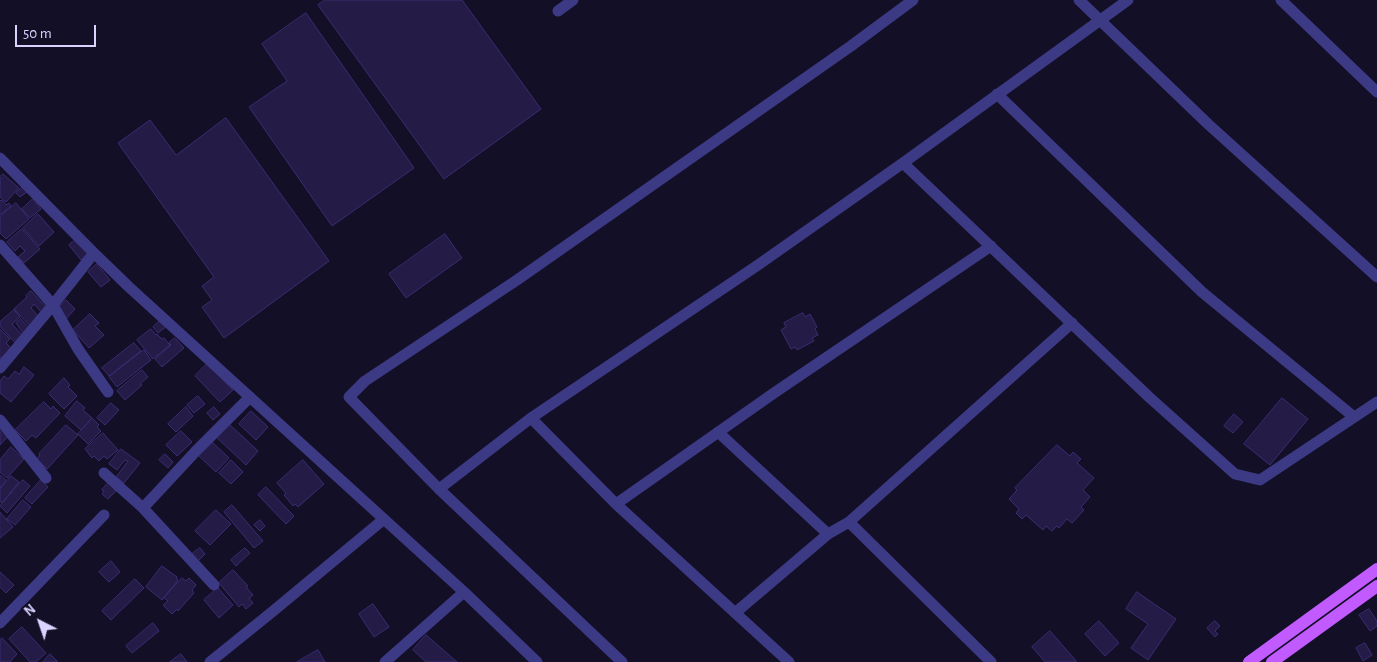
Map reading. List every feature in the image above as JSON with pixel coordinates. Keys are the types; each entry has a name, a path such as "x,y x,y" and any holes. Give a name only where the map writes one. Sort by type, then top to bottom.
{"main road":[{"path":"1249,662 1377,569"},
{"path":"1272,662 1377,586"}],"street":[{"path":"558,11 573,0"},
{"path":"622,662 438,489 349,397 366,381 525,275 851,46 913,0"},
{"path":"1078,0 1208,124 1377,278"},
{"path":"438,489 531,418 758,265 1128,0"},
{"path":"1281,0 1377,92"},
{"path":"997,94 1202,292 1354,417"},
{"path":"0,158 94,253 464,592 537,662"},
{"path":"903,162 1149,397 1235,474 1260,480 1377,402"},
{"path":"0,245 53,305 78,349 108,392"},
{"path":"616,504 782,387 991,246"},
{"path":"0,368 94,253"},
{"path":"735,613 828,534 849,522 1072,323"},
{"path":"143,508 250,397"},
{"path":"531,418 616,504 789,662"},
{"path":"0,420 46,478"},
{"path":"718,432 828,534"},
{"path":"104,473 143,508 214,585"},
{"path":"0,623 104,516"},
{"path":"210,662 384,520"},
{"path":"849,522 991,662"},
{"path":"385,662 464,592"}],"building":[{"path":"325,0 462,0 541,109 444,179 318,5"},
{"path":"306,13 414,168 332,226 249,107 287,81 262,44"},
{"path":"226,118 329,261 224,338 202,307 212,300 202,286 214,277 118,143 150,120 176,155"},
{"path":"3,174 19,188 6,202 0,197 0,177"},
{"path":"23,187 27,192 20,197 16,193"},
{"path":"33,199 41,209 30,218 22,209"},
{"path":"0,200 6,205 9,203 11,206 0,215"},
{"path":"16,203 29,219 6,239 0,233 0,217"},
{"path":"38,214 54,232 39,246 23,228"},
{"path":"22,229 40,249 24,263 18,257 25,251 20,246 15,251 7,242"},
{"path":"445,234 462,258 406,298 389,274"},
{"path":"77,239 89,253 81,260 69,245"},
{"path":"97,264 110,280 101,287 88,272"},
{"path":"31,291 46,307 41,312 34,304 31,308 38,316 31,327 14,309"},
{"path":"66,300 75,309 66,319 56,311"},
{"path":"14,310 20,317 12,324 24,337 16,344 0,326 0,322"},
{"path":"803,313 805,317 810,314 817,327 815,329 818,335 812,338 814,341 797,350 795,347 791,349 781,330 786,327 784,323"},
{"path":"90,314 99,323 95,326 104,335 89,348 73,330"},
{"path":"21,319 29,328 23,333 16,323"},
{"path":"162,319 167,326 158,333 153,327"},
{"path":"0,329 10,339 6,343 11,348 0,359"},
{"path":"151,329 170,345 153,359 137,340"},
{"path":"175,338 184,348 162,367 155,359 171,345 169,343"},
{"path":"134,343 141,351 109,376 102,368"},
{"path":"144,350 151,360 117,387 109,377"},
{"path":"207,364 233,390 220,402 195,376"},
{"path":"24,367 34,375 11,402 0,393 0,381 4,376 8,379 15,371 19,374"},
{"path":"142,370 148,377 125,400 117,391"},
{"path":"64,378 70,385 68,387 77,396 64,409 49,394"},
{"path":"198,396 205,404 194,413 187,405"},
{"path":"1282,398 1308,419 1270,465 1244,444"},
{"path":"77,401 92,418 81,430 65,416"},
{"path":"44,402 51,409 53,406 60,413 36,438 32,435 26,441 15,430"},
{"path":"111,403 119,410 105,425 97,418"},
{"path":"186,407 193,416 176,432 168,424"},
{"path":"214,407 220,414 213,420 207,413"},
{"path":"251,411 268,427 256,440 239,424"},
{"path":"1234,414 1243,422 1233,433 1224,426"},
{"path":"93,419 99,425 97,427 101,431 88,444 78,434"},
{"path":"229,424 258,451 246,465 216,437"},
{"path":"66,425 78,435 47,469 37,459 39,454"},
{"path":"3,429 9,435 0,445 0,432"},
{"path":"181,431 192,442 177,456 166,445"},
{"path":"103,433 118,450 107,459 104,456 99,461 94,456 92,458 85,449"},
{"path":"212,442 229,458 216,472 199,456"},
{"path":"1057,445 1070,456 1073,452 1081,459 1077,463 1094,478 1083,490 1090,497 1081,507 1084,510 1072,523 1067,519 1059,528 1057,526 1052,531 1046,526 1043,530 1026,515 1022,519 1016,513 1019,509 1009,499 1017,490 1015,488"},
{"path":"11,447 24,459 7,478 0,472 0,460"},
{"path":"121,449 140,463 124,483 116,477 128,461 125,460 117,470 109,464"},
{"path":"165,454 173,462 168,468 159,460"},
{"path":"231,460 243,472 231,484 219,473"},
{"path":"303,460 324,484 298,507 295,504 293,506 284,495 286,493 277,483"},
{"path":"0,475 6,480 0,488"},
{"path":"11,476 19,482 2,503 0,501 0,490"},
{"path":"23,480 30,486 7,513 0,506"},
{"path":"41,480 48,487 32,504 25,498"},
{"path":"108,483 116,491 108,499 102,494 104,491 102,490"},
{"path":"266,487 294,516 286,524 258,495"},
{"path":"23,500 31,507 15,525 7,519"},
{"path":"232,505 263,541 254,548 224,512"},
{"path":"216,510 231,524 210,545 195,531"},
{"path":"0,512 13,527 0,538"},
{"path":"260,520 265,526 260,531 254,525"},
{"path":"200,548 205,554 198,561 192,554"},
{"path":"245,548 250,553 236,566 231,560"},
{"path":"111,561 120,572 109,582 99,572"},
{"path":"162,566 177,577 178,580 162,600 146,587"},
{"path":"233,570 248,586 246,587 253,595 249,598 253,603 246,609 242,604 239,607 219,583"},
{"path":"0,572 14,585 6,593 0,587"},
{"path":"182,578 186,581 189,578 196,585 192,590 194,593 178,611 177,609 172,614 163,605 168,601 164,598"},
{"path":"135,579 144,588 111,620 102,611"},
{"path":"218,588 233,605 219,618 204,600"},
{"path":"1137,592 1176,619 1148,660 1131,648 1148,624 1126,609"},
{"path":"373,604 389,627 374,637 359,614"},
{"path":"1369,609 1377,621 1377,626 1370,631 1359,615"},
{"path":"1099,621 1119,643 1105,656 1085,634"},
{"path":"1215,621 1220,626 1215,631 1218,634 1215,637 1207,628"},
{"path":"153,623 159,631 132,653 126,646"},
{"path":"22,627 46,653 36,662 30,662 9,639"},
{"path":"1050,631 1077,662 1045,662 1032,647"},
{"path":"426,635 457,662 426,662 413,650"},
{"path":"2,638 17,654 10,662 0,662 0,640"},
{"path":"1365,643 1372,655 1363,661 1356,648"},
{"path":"318,650 325,662 297,662"},
{"path":"50,654 57,662 43,662"},
{"path":"181,654 187,662 170,662"}]}
